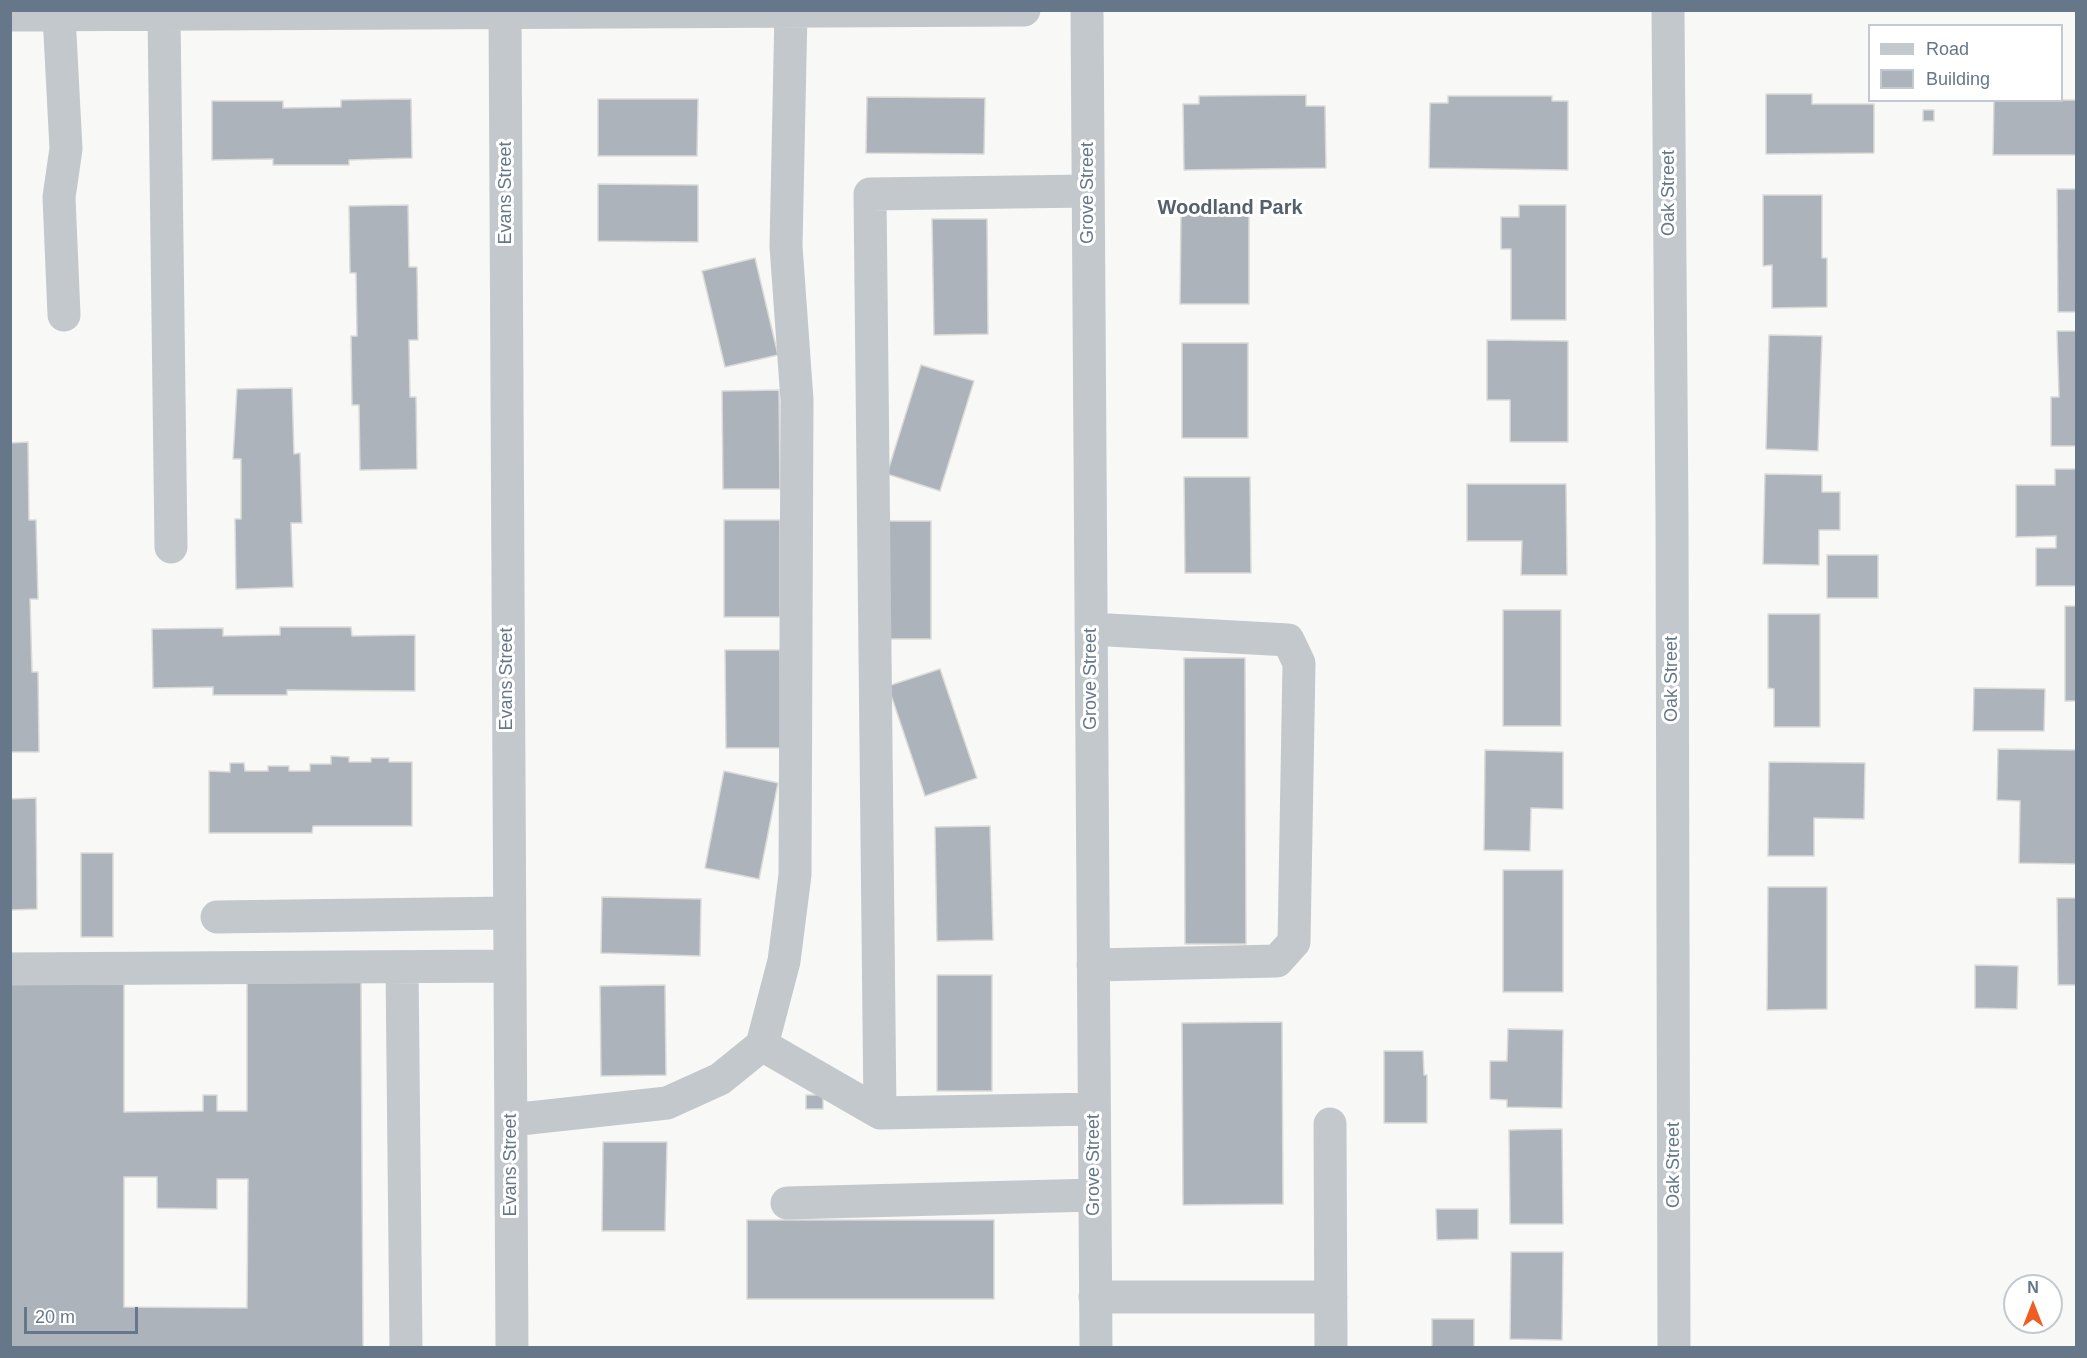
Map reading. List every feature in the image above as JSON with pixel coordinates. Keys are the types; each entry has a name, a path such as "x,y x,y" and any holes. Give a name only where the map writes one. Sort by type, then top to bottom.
{"street":[{"path":"10,15 1024,10"},
{"name":"Grove Street","path":"1087,10 1096,1347"},
{"name":"Oak Street","path":"1668,10 1674,1347"},
{"name":"Evans Street","path":"505,12 512,1347"},
{"path":"511,1120 667,1103 720,1079 762,1045 784,961 795,875 797,400 786,246 790,12"},
{"path":"150,14 171,548"},
{"path":"59,15 66,149 59,197 64,315"},
{"path":"880,1113 870,194 1088,191"},
{"path":"1091,629 1288,640 1299,663 1294,942 1277,961 1093,965"},
{"path":"217,917 509,913"},
{"path":"10,969 510,966"},
{"path":"402,967 406,1347"},
{"path":"762,1045 880,1113 1094,1109"},
{"path":"1330,1124 1331,1347"},
{"path":"787,1203 1095,1195"},
{"path":"1095,1297 1331,1297"}],"building":[{"path":"1766,94 1812,94 1812,104 1874,104 1874,153 1766,154"},
{"path":"1306,95 1306,106 1325,106 1326,168 1184,170 1183,104 1199,104 1199,96"},
{"path":"1448,96 1552,96 1552,101 1568,101 1568,170 1429,168 1430,103 1448,103"},
{"path":"867,97 985,98 984,154 866,153"},
{"path":"411,99 412,158 349,160 349,165 273,165 273,159 212,160 212,101 283,101 283,108 341,107 341,100"},
{"path":"598,99 698,99 697,156 598,156"},
{"path":"2076,100 2076,155 1993,155 1994,102"},
{"path":"1923,110 1934,110 1934,121 1923,121"},
{"path":"598,184 698,185 698,242 598,241"},
{"path":"2057,189 2076,189 2076,312 2058,312"},
{"path":"1763,195 1822,195 1822,258 1827,258 1827,307 1772,308 1772,265 1763,266"},
{"path":"408,205 409,267 417,267 418,340 409,340 410,397 416,397 417,469 360,470 359,405 352,405 351,336 357,336 356,273 350,273 349,206"},
{"path":"1519,205 1566,205 1566,320 1511,320 1511,249 1501,249 1501,217 1519,217"},
{"path":"1181,209 1249,209 1249,304 1180,304"},
{"path":"932,219 987,219 988,334 934,335"},
{"path":"755,258 778,355 725,367 702,271"},
{"path":"2057,331 2076,331 2076,446 2051,446 2051,397 2059,397"},
{"path":"1769,335 1822,336 1818,451 1766,449"},
{"path":"1487,340 1568,341 1568,442 1510,442 1510,400 1487,400"},
{"path":"1182,343 1248,343 1248,438 1182,438"},
{"path":"921,365 974,381 940,491 887,474"},
{"path":"292,388 294,454 300,453 302,523 291,523 293,587 236,589 235,519 241,519 241,459 233,459 237,389"},
{"path":"779,390 780,489 723,489 722,391"},
{"path":"28,442 29,520 36,520 38,599 30,599 32,672 38,672 39,752 10,752 10,443"},
{"path":"2055,469 2076,469 2076,586 2036,586 2036,548 2056,548 2056,536 2016,537 2016,485 2055,485"},
{"path":"1765,474 1822,475 1822,492 1840,492 1840,530 1819,530 1819,565 1763,564"},
{"path":"1184,477 1250,477 1251,573 1185,573"},
{"path":"1467,484 1566,484 1567,575 1521,575 1522,541 1467,541"},
{"path":"724,520 780,520 780,617 724,617"},
{"path":"877,521 931,521 931,639 877,639"},
{"path":"1827,555 1878,555 1878,598 1827,598"},
{"path":"2065,606 2076,606 2076,701 2065,701"},
{"path":"1503,610 1561,610 1561,726 1503,726"},
{"path":"1768,614 1820,614 1820,727 1774,727 1774,689 1768,688"},
{"path":"280,627 351,627 352,636 415,635 415,691 287,690 287,695 213,695 213,687 153,688 152,629 223,628 223,636 280,635"},
{"path":"725,650 780,650 781,748 726,748"},
{"path":"1184,658 1245,658 1246,944 1185,944"},
{"path":"940,669 977,778 925,796 888,686"},
{"path":"1974,688 2045,689 2044,731 1973,731"},
{"path":"1998,749 2076,750 2076,864 2019,863 2020,801 1997,800"},
{"path":"1485,750 1563,752 1563,809 1531,808 1530,851 1484,850"},
{"path":"331,756 349,757 349,762 371,762 371,758 389,758 389,762 412,762 412,826 313,826 312,833 209,833 209,771 230,772 230,763 244,763 245,771 268,771 268,766 289,766 289,771 310,771 310,764 331,764"},
{"path":"1769,762 1865,763 1864,819 1814,818 1814,856 1768,856"},
{"path":"724,771 778,783 759,879 705,868"},
{"path":"36,798 37,909 10,910 10,799"},
{"path":"990,826 993,940 937,941 935,827"},
{"path":"81,853 113,853 113,937 81,937"},
{"path":"1503,870 1563,870 1563,992 1503,992"},
{"path":"1768,887 1827,887 1827,1009 1767,1010"},
{"path":"602,897 701,899 700,956 601,953"},
{"path":"2057,898 2076,898 2076,985 2058,985"},
{"path":"1975,965 2018,966 2017,1009 1975,1008"},
{"path":"937,975 992,975 992,1091 937,1091"},
{"path":"361,982 363,1348 10,1348 10,984 124,984 124,1112 203,1111 203,1095 217,1095 217,1111 247,1111 247,983","holes":["124,1177 157,1177 157,1208 217,1209 217,1179 248,1179 247,1308 124,1307"]},
{"path":"665,985 666,1075 601,1076 600,986"},
{"path":"1282,1022 1283,1204 1183,1205 1182,1023"},
{"path":"1508,1029 1563,1030 1562,1108 1507,1107 1507,1100 1490,1099 1490,1061 1507,1061"},
{"path":"1384,1051 1423,1051 1424,1075 1427,1075 1427,1123 1384,1123"},
{"path":"806,1095 823,1095 823,1109 806,1109"},
{"path":"1562,1129 1563,1224 1510,1224 1509,1130"},
{"path":"603,1142 667,1142 665,1231 602,1231"},
{"path":"1436,1209 1478,1209 1478,1239 1437,1240"},
{"path":"747,1220 994,1220 994,1299 747,1299"},
{"path":"1511,1252 1563,1252 1562,1340 1510,1339"},
{"path":"1432,1319 1474,1319 1474,1348 1432,1348"}],"district":[{"name":"Woodland Park","path":"1230,208"}]}
